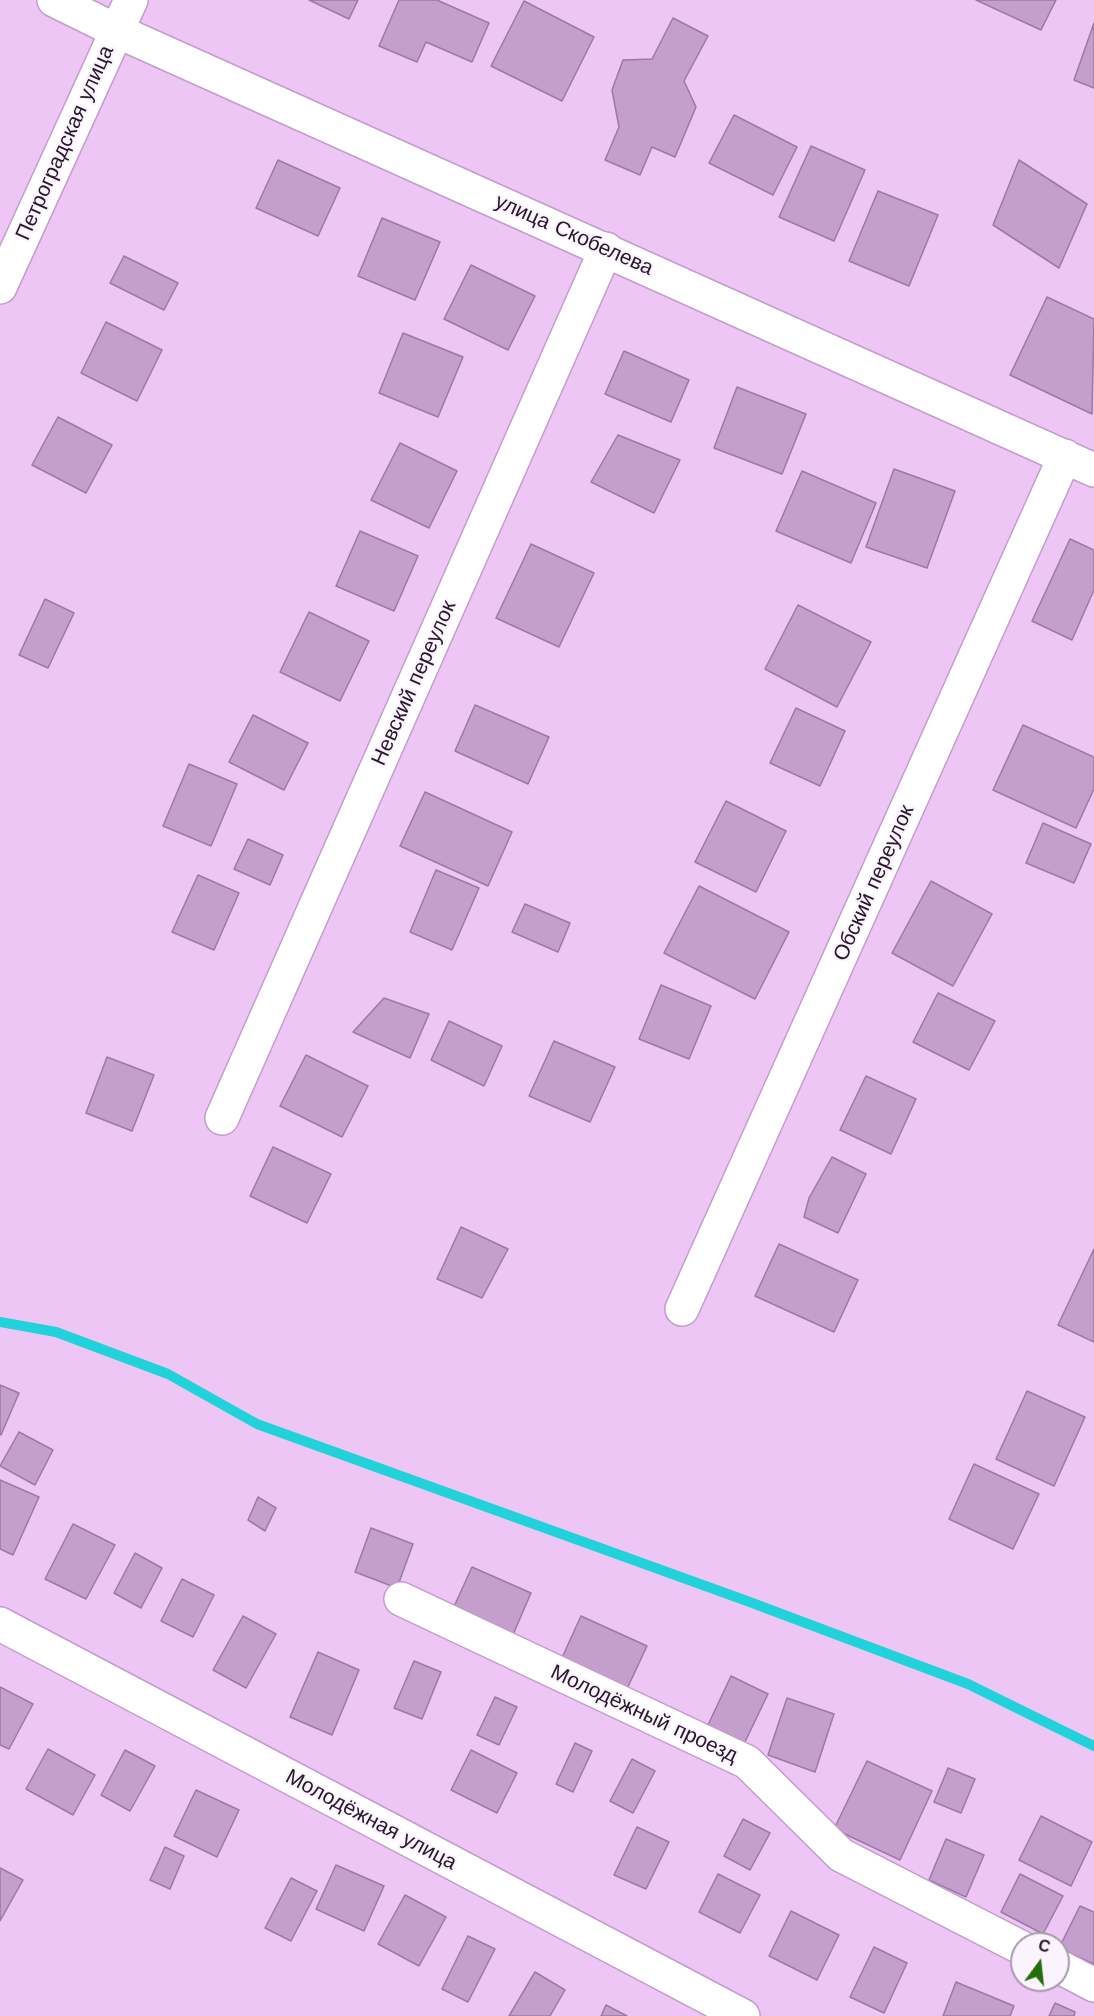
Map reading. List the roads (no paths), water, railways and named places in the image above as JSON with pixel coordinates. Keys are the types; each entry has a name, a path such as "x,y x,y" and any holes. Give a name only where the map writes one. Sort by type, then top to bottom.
{"street":[{"name":"улица Скобелева","path":"54,0 117,31 1094,470"},
{"name":"Петроградская улица","path":"0,287 131,0"},
{"name":"Невский переулок","path":"222,1118 606,249"},
{"name":"Обский переулок","path":"682,1309 1065,456"},
{"name":"Молодёжный проезд","path":"401,1599 747,1762 841,1855 1010,1942"},
{"name":"Молодёжная улица","path":"0,1624 743,2016"},
{"path":"1070,1972 1094,1985"}],"waterway":[{"path":"0,1322 56,1332 168,1374 257,1424 747,1601 968,1684 1094,1746"}]}
